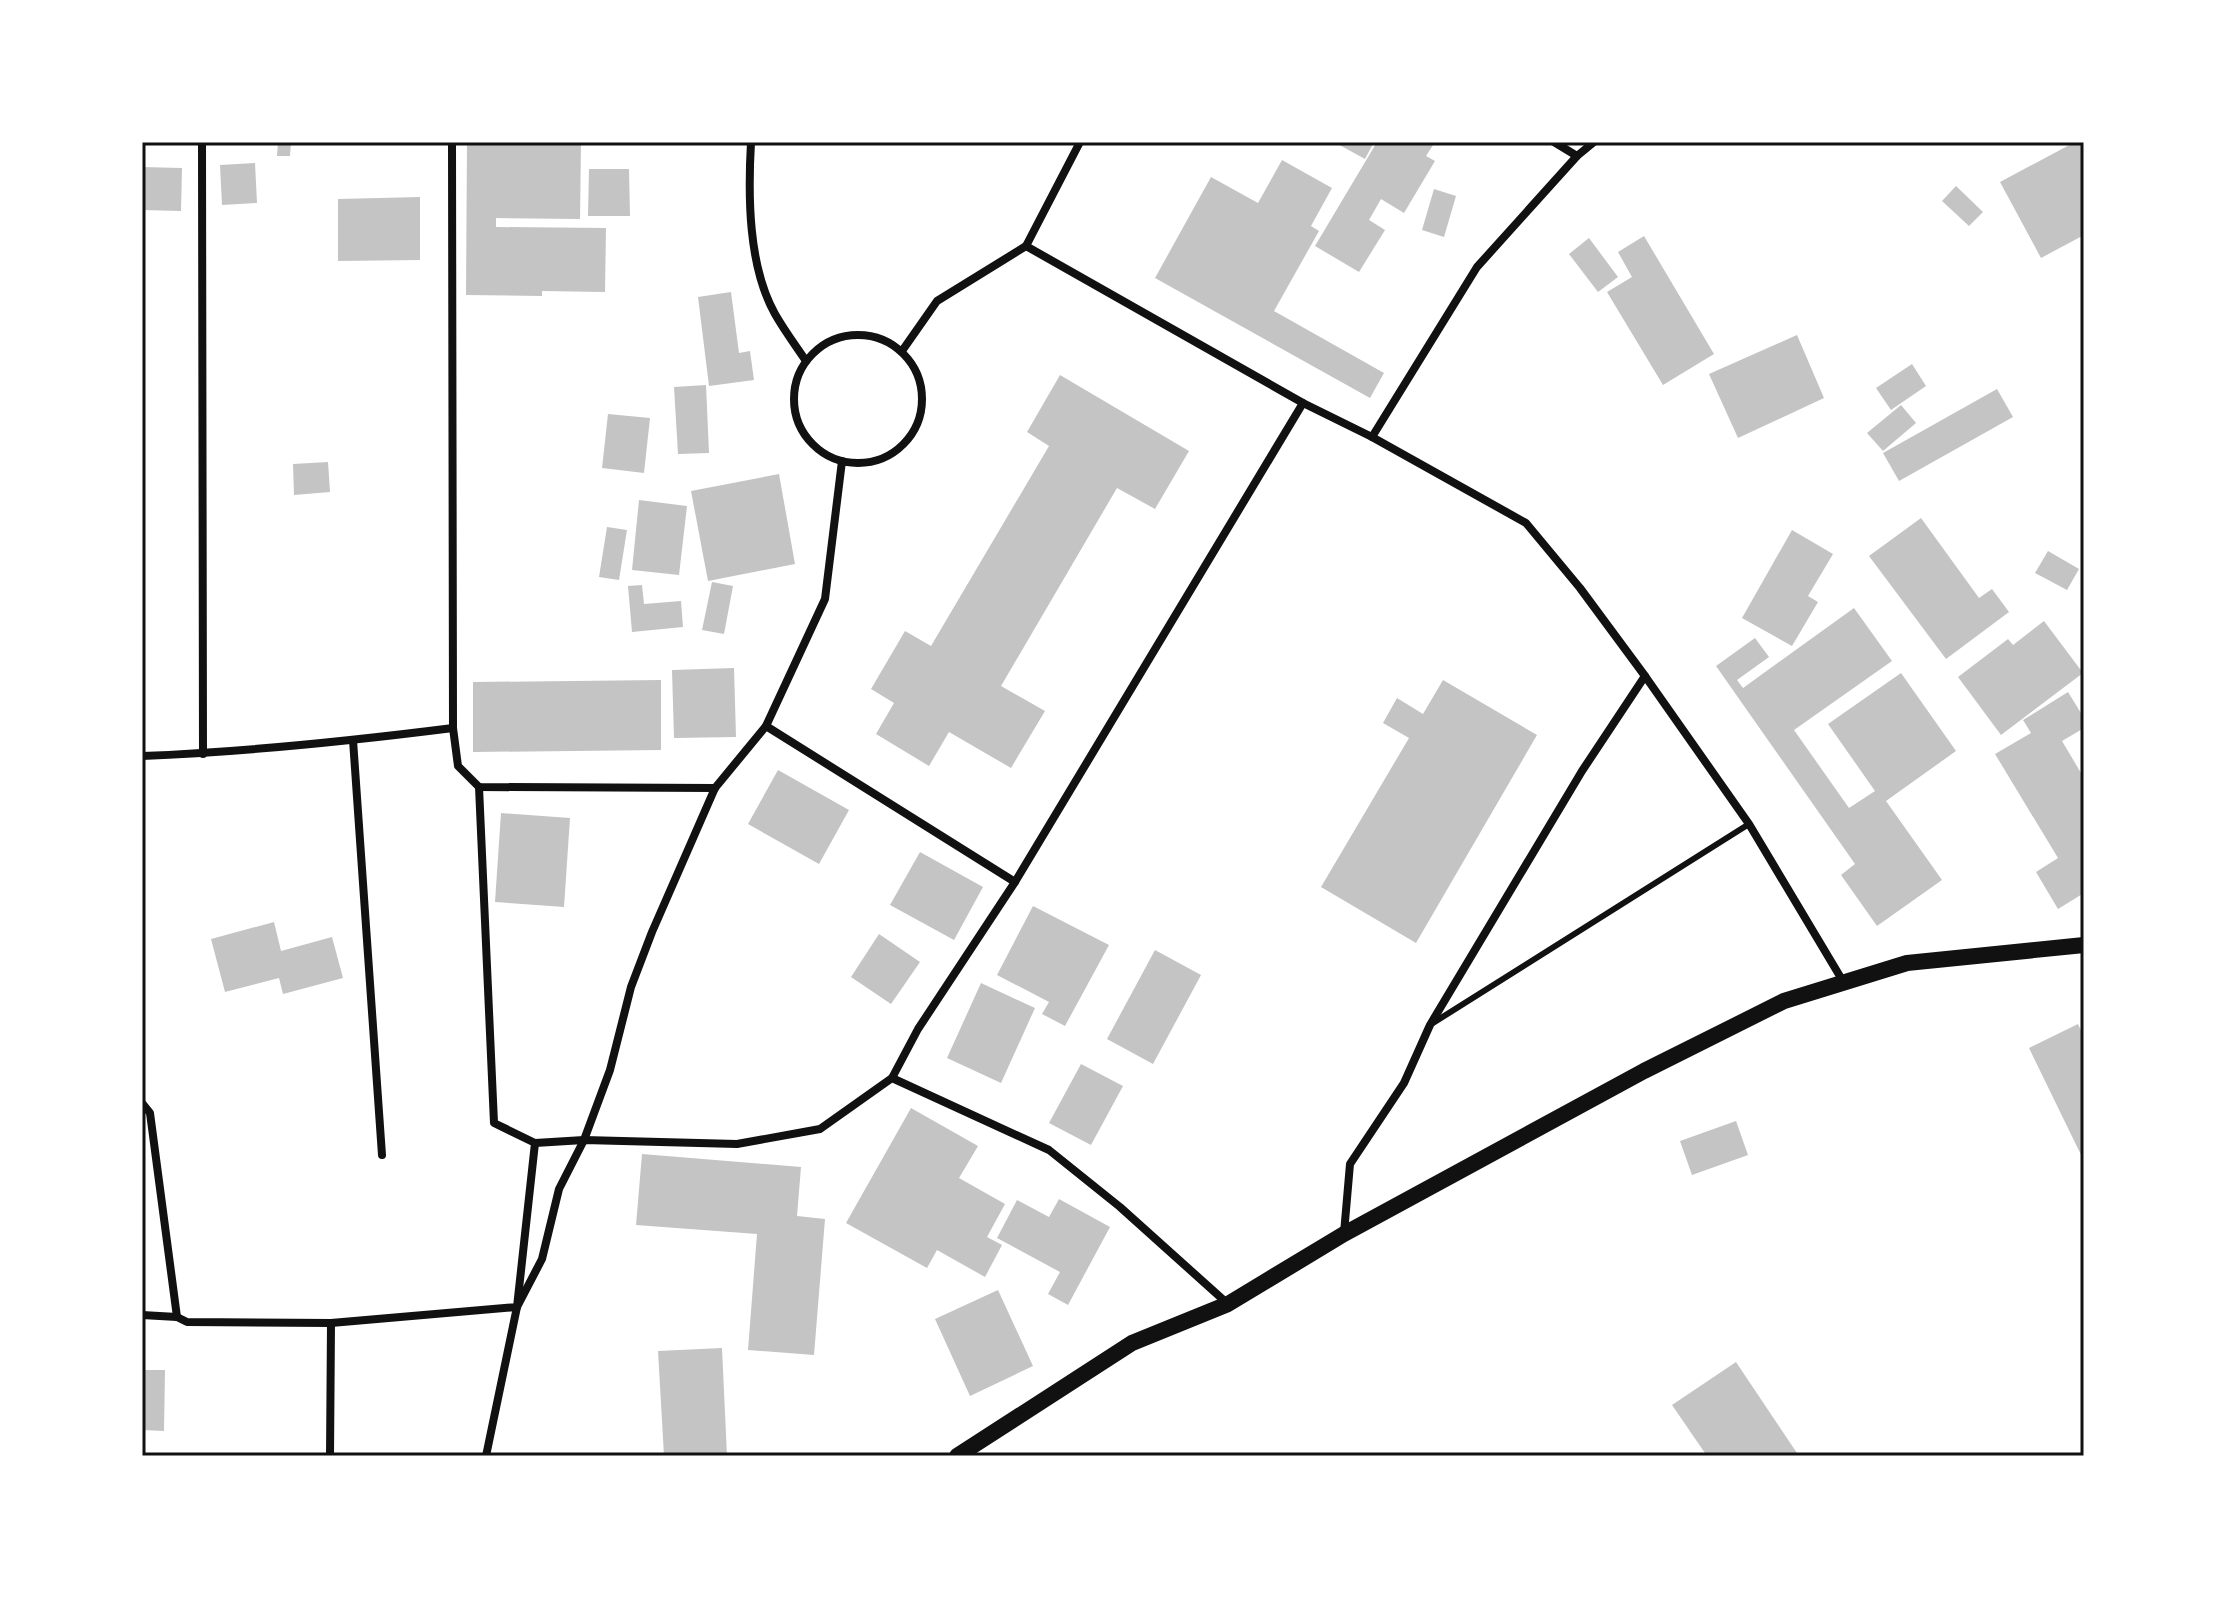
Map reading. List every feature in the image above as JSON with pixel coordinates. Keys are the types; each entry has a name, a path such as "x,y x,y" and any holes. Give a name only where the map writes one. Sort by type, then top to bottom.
{"main road":[{"path":"957,1456 1132,1343 1228,1304 1344,1234 1644,1071 1784,1001 1907,963 2084,945"}],"street":[{"path":"202,142 203,754"},
{"path":"452,142 453,728 458,766 479,787 494,1123 535,1143 584,1140 737,1144 820,1129 892,1078 918,1029 1015,882 1303,403"},
{"path":"751,142 748,196 760,272 773,312 806,361"},
{"path":"902,351 937,301 1026,246 1080,142"},
{"path":"1554,142 1577,156"},
{"path":"1372,437 1477,267 1577,156 1594,142"},
{"path":"1026,246 1303,403 1372,437 1526,523 1580,588 1749,824 1845,984"},
{"path":"862,335 884,339 902,351 915,368 922,389 922,411 914,432 901,448 883,458 863,463 842,461 823,453 808,439 798,421 794,400 797,380 806,361 821,347 841,337 862,335"},
{"path":"517,1307 542,1259 559,1189 584,1140 610,1070 631,987 652,932 715,788 766,726 825,599 842,461"},
{"path":"1344,1234 1350,1164 1404,1083 1430,1025 1582,771 1645,676"},
{"path":"766,726 1015,882"},
{"path":"142,756 203,754 453,728"},
{"path":"353,740 382,1155"},
{"path":"479,787 715,788"},
{"path":"892,1078 1049,1150 1120,1207 1228,1304"},
{"path":"142,1103 150,1113 177,1317"},
{"path":"486,1456 517,1307 535,1143"},
{"path":"142,1315 177,1317 187,1322 331,1323 517,1307"},
{"path":"330,1456 331,1323"}],"lane":[{"path":"1430,1025 1749,824"}],"building":[{"path":"278,142 291,142 290,156 277,156"},
{"path":"467,142 581,142 580,219 496,218 496,227 606,228 605,292 542,291 542,296 466,295"},
{"path":"1334,142 1374,142 1365,159"},
{"path":"1377,142 1435,142 1426,156 1435,161 1404,213 1381,199 1369,220 1385,230 1359,272 1315,246"},
{"path":"2075,142 2084,142 2084,235 2041,258 2000,182"},
{"path":"1282,160 1332,188 1311,226 1319,231 1274,311 1384,373 1370,398 1155,278 1211,177 1258,203"},
{"path":"255,163 257,203 222,205 220,165"},
{"path":"142,167 182,168 181,211 142,210"},
{"path":"589,169 629,169 630,216 588,216"},
{"path":"1956,186 1983,212 1969,226 1942,201"},
{"path":"1434,189 1456,196 1444,237 1422,230"},
{"path":"420,197 420,260 338,261 338,199"},
{"path":"1644,236 1714,354 1663,385 1607,292 1632,277 1618,252"},
{"path":"1589,238 1618,277 1598,292 1569,254"},
{"path":"731,292 739,353 750,351 754,380 709,386 698,297"},
{"path":"1797,335 1824,398 1738,438 1709,374"},
{"path":"1912,364 1926,386 1891,410 1876,388"},
{"path":"1060,375 1189,451 1155,509 1117,488 1001,686 1045,711 1011,768 949,732 929,766 876,734 894,703 871,689 905,631 931,646 1049,446 1027,432"},
{"path":"706,385 709,453 678,454 674,387"},
{"path":"1997,389 2013,417 1899,481 1883,453"},
{"path":"1901,405 1916,423 1883,451 1867,433"},
{"path":"608,414 650,418 644,473 602,468"},
{"path":"328,462 330,492 294,495 293,464"},
{"path":"779,474 795,564 708,581 691,491"},
{"path":"639,500 687,506 679,575 632,570"},
{"path":"1921,518 1979,598 1992,589 2009,612 1946,659 1869,556"},
{"path":"607,527 627,530 619,580 599,577"},
{"path":"1792,530 1833,554 1808,596 1818,602 1792,646 1742,618"},
{"path":"2048,551 2079,569 2067,590 2035,573"},
{"path":"712,582 733,586 724,634 702,630"},
{"path":"642,585 644,604 681,601 683,627 632,632 628,586"},
{"path":"1854,608 1892,661 1794,730 1849,808 1875,791 1828,724 1901,673 1956,751 1886,801 1942,880 1877,926 1841,875 1855,864 1716,666 1755,638 1769,657 1737,680 1743,688"},
{"path":"2044,621 2083,673 2001,735 1958,677 2008,639 2013,645"},
{"path":"734,668 736,737 674,738 672,670"},
{"path":"661,680 661,750 473,752 473,682"},
{"path":"1443,680 1537,735 1416,943 1321,887 1409,738 1383,723 1397,698 1423,714"},
{"path":"2068,692 2084,718 2084,728 2062,741 2084,778 2084,893 2058,909 2036,872 2058,858 1995,754 2031,733 2023,720"},
{"path":"778,770 849,810 819,864 748,824"},
{"path":"501,813 570,818 564,907 495,902"},
{"path":"920,852 983,887 954,940 890,905"},
{"path":"1033,906 1109,945 1065,1026 1042,1014 1049,1002 997,975"},
{"path":"274,922 281,951 332,937 343,978 283,994 279,978 225,992 211,939"},
{"path":"879,934 920,962 891,1004 851,977"},
{"path":"1155,950 1201,975 1153,1064 1107,1039"},
{"path":"981,983 1035,1008 1001,1083 947,1058"},
{"path":"2078,1024 2084,1037 2084,1161 2029,1048"},
{"path":"1081,1064 1123,1086 1091,1145 1049,1123"},
{"path":"911,1108 978,1146 959,1178 1005,1204 987,1237 1002,1245 985,1277 937,1250 927,1268 846,1223"},
{"path":"1736,1121 1748,1155 1692,1175 1680,1141"},
{"path":"642,1154 801,1167 797,1216 825,1219 814,1355 748,1350 757,1234 636,1225"},
{"path":"1059,1199 1110,1227 1068,1305 1048,1294 1060,1272 997,1238 1017,1200 1049,1217"},
{"path":"998,1290 1033,1366 970,1396 935,1319"},
{"path":"722,1348 727,1456 664,1456 658,1351"},
{"path":"1736,1362 1799,1456 1707,1456 1672,1405"},
{"path":"142,1370 165,1370 164,1431 142,1430"}]}
